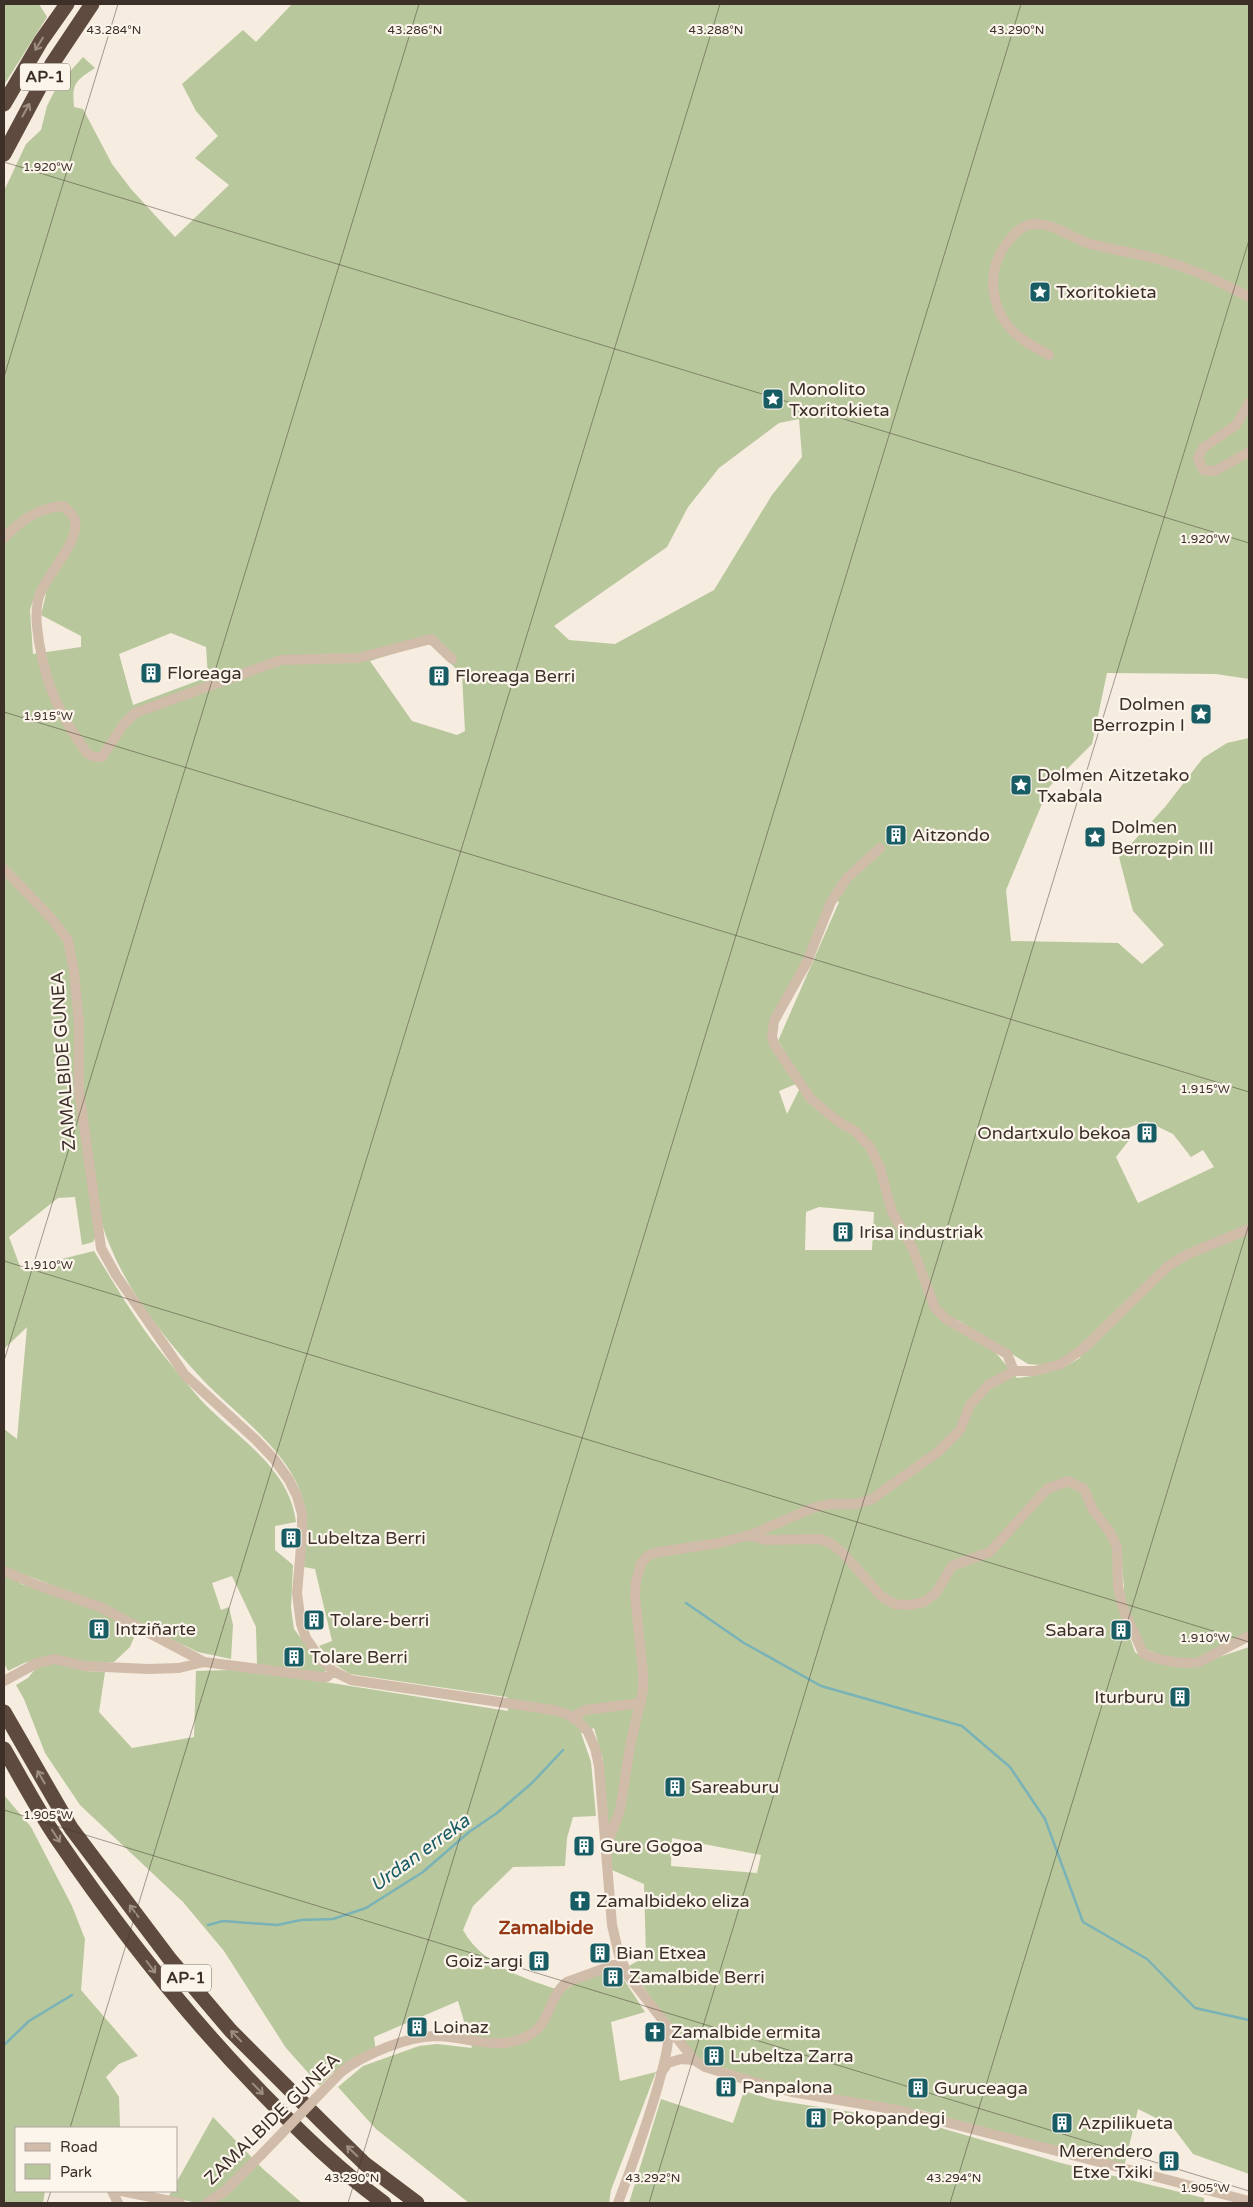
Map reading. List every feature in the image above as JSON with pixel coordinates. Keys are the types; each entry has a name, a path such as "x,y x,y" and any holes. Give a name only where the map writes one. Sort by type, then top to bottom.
{"highway":[{"name":"AP-1","path":"4,104 41,41 67,4"},
{"name":"AP-1","path":"4,154 52,64 92,4"},
{"name":"AP-1","path":"4,1712 71,1828 181,1972 231,2031 322,2122 365,2164 417,2203"},
{"name":"AP-1","path":"4,1749 55,1836 154,1972 220,2050 308,2140 352,2180 384,2203"}],"street":[{"path":"1049,355 1011,330 995,299 992,287 994,267 998,255 1016,232 1028,224 1055,227 1090,244 1185,268 1249,297"},
{"path":"1249,403 1236,425 1203,448 1198,458 1203,470 1215,471 1249,452"},
{"path":"4,538 20,521 47,507 63,506 71,512 75,520 74,531 68,545 38,598 36,624 47,682 62,715 87,753 94,757 102,757 123,725 135,713 281,660 358,658 431,639 452,659"},
{"path":"880,848 847,878 831,902 808,962 774,1021 772,1037 775,1046 811,1099 839,1122 855,1131 870,1147 880,1168 892,1212 913,1249 934,1308 946,1319 1007,1354 1014,1371"},
{"name":"ZAMALBIDE GUNEA","path":"4,869 52,919 68,940 74,972 79,1023 79,1090 101,1248 116,1275 185,1375 256,1440 274,1459 289,1480 297,1496 302,1514 298,1610 306,1638 315,1652 333,1671 351,1680 553,1710 573,1718 588,1732 597,1756 612,1925 622,1962 629,1977 694,2060"},
{"path":"606,1849 620,1810 631,1742 641,1703 643,1674 635,1596 641,1563 659,1552 719,1543 750,1536 813,1508 829,1504 856,1504 872,1499 938,1452 960,1430 970,1405 988,1385 1014,1371 1035,1371 1061,1364 1084,1348 1168,1266 1188,1254 1249,1228"},
{"path":"750,1536 765,1540 820,1539 842,1552 881,1596 894,1604 909,1605 924,1602 936,1593 952,1566 990,1552 1048,1489 1068,1481 1084,1489 1092,1510 1110,1532 1118,1547 1118,1587 1123,1608 1143,1653 1149,1657 1191,1664 1199,1662 1249,1636"},
{"path":"4,1571 36,1585 100,1607 204,1662 322,1677 327,1677 333,1671"},
{"path":"4,1681 37,1663 55,1660 84,1666 148,1669 179,1668 204,1662"},
{"path":"573,1718 585,1710 641,1703"},
{"name":"ZAMALBIDE GUNEA","path":"207,2203 225,2192 341,2072 360,2059 392,2046 437,2036 496,2044 530,2035 542,2024 552,1998 567,1982 622,1962"},
{"path":"618,2203 640,2143 660,2073 669,2040 668,2028"},
{"path":"660,2073 668,2063 675,2047 675,2038"},
{"path":"668,2063 681,2059 694,2060 717,2071 792,2092 903,2111 1249,2201"},
{"path":"126,2192 180,2203"}],"green space":[{"path":"4,4 39,4 47,17 4,85"},
{"path":"292,4 1249,4 1249,679 1216,674 1107,673 1092,744 1049,787 1006,890 1011,941 1118,943 1142,964 1164,945 1133,911 1119,857 1165,807 1203,758 1227,743 1249,738 1249,1635 1194,1662 1163,1656 1142,1648 1125,1602 1121,1552 1117,1601 1135,1652 1143,1658 1186,1668 1249,1647 1249,2174 1193,2154 1172,2126 1138,2109 1124,2167 924,2111 868,2100 791,2090 700,2060 678,2037 629,1966 646,1956 644,1884 612,1870 603,1760 594,1728 581,1733 591,1762 596,1816 573,1817 567,1838 565,1866 513,1867 473,1906 463,1930 482,1953 506,1970 563,1991 577,1982 617,1969 645,2012 611,2022 620,2081 656,2072 611,2190 609,2203 469,2203 376,2129 338,2087 363,2066 419,2046 437,2044 472,2048 458,2001 374,2037 376,2052 332,2073 320,2086 286,2048 224,1951 183,1902 80,1805 45,1753 24,1699 16,1685 28,1678 36,1668 57,1663 84,1671 105,1672 99,1712 132,1748 194,1737 196,1671 230,1670 325,1682 508,1711 507,1697 350,1674 336,1665 319,1646 332,1641 315,1569 304,1567 307,1529 305,1507 299,1488 289,1469 262,1437 202,1379 157,1326 143,1307 119,1266 102,1224 93,1242 82,1245 75,1197 58,1198 9,1237 21,1269 94,1251 134,1315 171,1364 200,1399 272,1468 283,1484 291,1502 296,1522 275,1526 275,1550 293,1565 291,1608 294,1629 326,1671 321,1674 257,1664 256,1627 232,1576 212,1583 221,1610 229,1607 233,1625 231,1659 198,1652 76,1594 4,1567 4,1429 17,1439 27,1327 4,1349 4,191 26,144 41,130 47,106 57,86 83,57 95,68 76,83 74,88 74,107 83,109 112,164 131,189 175,237 229,185 195,158 218,136 196,111 182,84 243,30 256,42","holes":["799,419 802,457 772,495 714,590 615,644 569,640 554,626 667,547 688,507 719,468 779,423","37,588 46,594 41,615 81,636 81,647 33,654 30,610","171,633 206,647 208,677 133,705 119,654","430,642 462,675 465,731 457,735 412,721 370,661","830,897 839,902 778,1041 803,1082 787,1114 779,1091 796,1084 769,1028 803,961","1146,1121 1173,1134 1191,1157 1203,1150 1214,1167 1138,1203 1116,1157 1130,1139 1125,1129","819,1207 874,1212 872,1250 805,1250 806,1212","958,1320 1028,1364 1041,1365 1053,1362 1074,1352 1081,1357 1066,1366 1050,1372 1017,1378 996,1353 954,1325","672,1838 761,1855 757,1873 671,1866"]},
{"path":"4,1567 21,1584 108,1614 137,1630 130,1647 114,1662 79,1663 45,1657 24,1663 8,1671 4,1663"},
{"path":"4,1795 31,1827 72,1906 85,1939 81,1990 138,2056 119,2064 106,2077 119,2097 120,2127 15,2127 15,2192 45,2192 43,2203 4,2203"},
{"path":"744,2091 774,2100 924,2123 1061,2163 1204,2198 1204,2203 629,2203 661,2099 733,2123"},
{"path":"213,2117 263,2169 302,2203 198,2203 168,2197 171,2192 178,2192 178,2179"}],"waterway":[{"path":"686,1603 744,1643 821,1686 962,1726 1010,1767 1045,1819 1083,1922 1147,1959 1195,2008 1249,2020"},
{"name":"Urdan erreka","path":"208,1925 223,1921 277,1925 301,1920 333,1919 366,1908 423,1872 469,1832 497,1813 532,1783 563,1750"},
{"name":"Urdan erreka","path":"4,2045 29,2021 72,1995"}],"place":[{"name":"Txoritokieta","path":"1040,292"},
{"name":"Monolito Txoritokieta","path":"773,399"},
{"name":"Floreaga","path":"151,673"},
{"name":"Floreaga Berri","path":"439,676"},
{"name":"Dolmen Berrozpin I","path":"1201,714"},
{"name":"Dolmen Aitzetako Txabala","path":"1021,785"},
{"name":"Aitzondo","path":"896,835"},
{"name":"Dolmen Berrozpin III","path":"1095,837"},
{"name":"Ondartxulo bekoa","path":"1147,1133"},
{"name":"Irisa industriak","path":"843,1232"},
{"name":"Lubeltza Berri","path":"291,1538"},
{"name":"Tolare-berri","path":"314,1620"},
{"name":"Intziñarte","path":"99,1629"},
{"name":"Sabara","path":"1121,1630"},
{"name":"Tolare Berri","path":"294,1657"},
{"name":"Iturburu","path":"1180,1697"},
{"name":"Sareaburu","path":"675,1787"},
{"name":"Gure Gogoa","path":"584,1846"},
{"name":"Zamalbideko eliza","path":"580,1901"},
{"name":"Bian Etxea","path":"600,1953"},
{"name":"Goiz-argi","path":"539,1961"},
{"name":"Zamalbide Berri","path":"613,1977"},
{"name":"Loinaz","path":"417,2027"},
{"name":"Zamalbide ermita","path":"655,2032"},
{"name":"Lubeltza Zarra","path":"714,2056"},
{"name":"Panpalona","path":"726,2087"},
{"name":"Guruceaga","path":"918,2088"},
{"name":"Pokopandegi","path":"816,2118"},
{"name":"Azpilikueta","path":"1062,2123"},
{"name":"Merendero Etxe Txiki","path":"1169,2161"}],"district":[{"name":"Zamalbide","path":"546,1928"}]}
